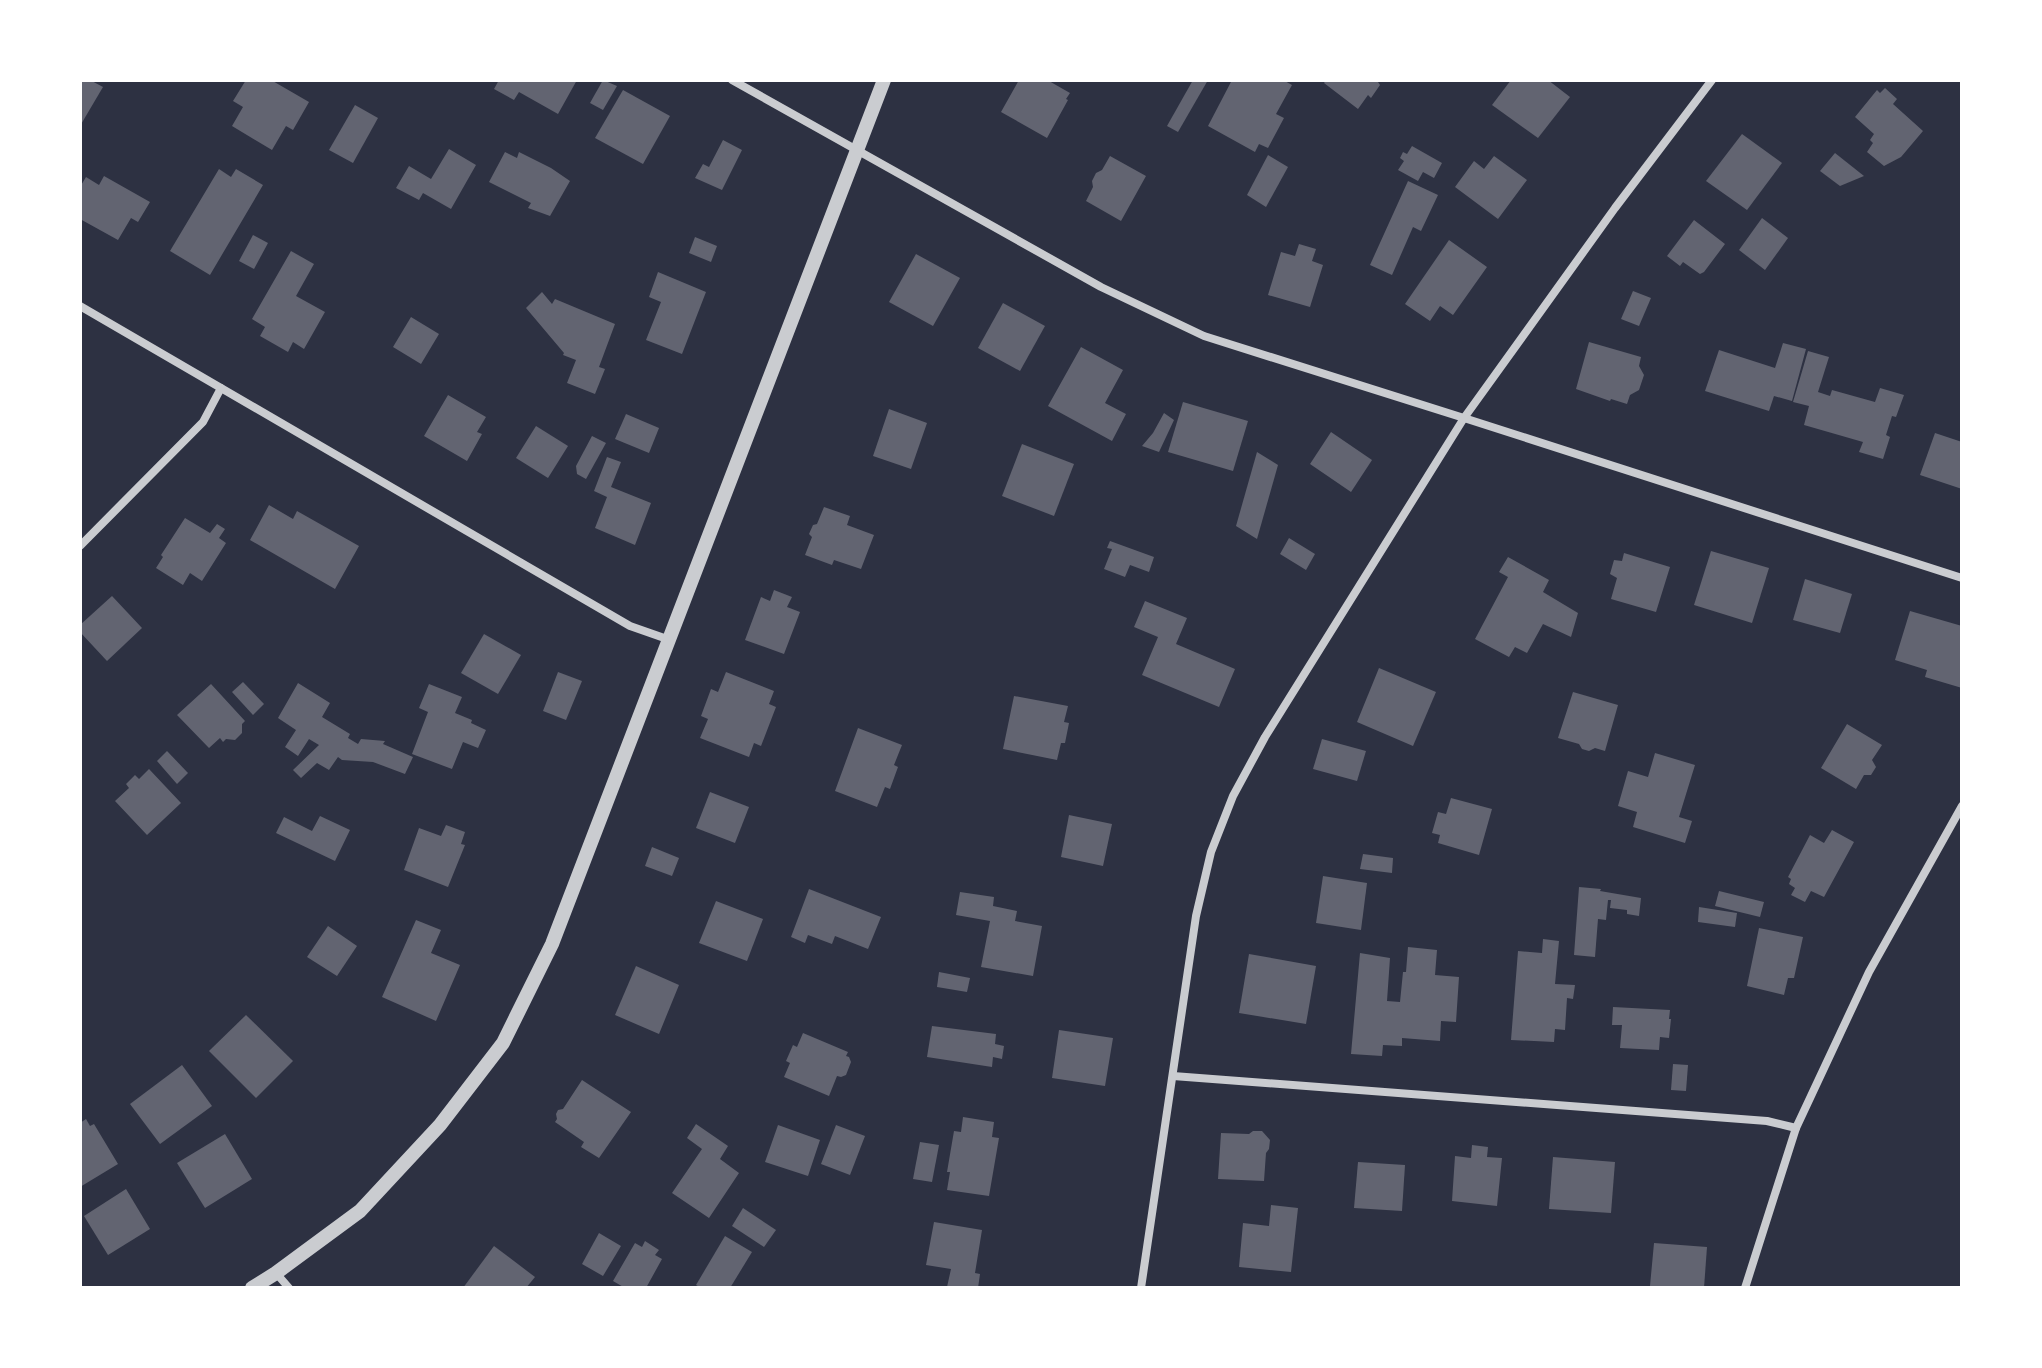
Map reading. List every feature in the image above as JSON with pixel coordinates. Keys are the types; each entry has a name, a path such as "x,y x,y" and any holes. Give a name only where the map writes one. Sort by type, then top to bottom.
{"street":[{"path":"732,80 1101,287 1204,336 1962,578"},
{"path":"252,1288 360,1211 440,1125 503,1043 552,944 884,80"},
{"path":"1141,1288 1196,916 1211,852 1233,796 1265,737 1464,418 1615,208 1712,80"},
{"path":"80,306 630,626 670,640"},
{"path":"80,546 203,422 221,388"},
{"path":"1745,1288 1796,1128 1869,972 1962,806"},
{"path":"1173,1076 1767,1121 1796,1128"},
{"path":"276,1273 289,1288"}],"building":[{"path":"80,80 90,80 103,87 80,126"},
{"path":"246,80 271,80 309,102 293,130 286,126 272,150 232,126 243,107 233,101"},
{"path":"499,80 577,80 558,114 519,92 514,100 494,89"},
{"path":"603,80 617,86 603,110 590,103"},
{"path":"1019,80 1050,80 1070,93 1047,138 1001,112"},
{"path":"1193,80 1208,80 1178,132 1167,126"},
{"path":"1232,80 1283,80 1292,85 1276,114 1284,118 1268,148 1259,144 1255,152 1208,126"},
{"path":"1326,80 1379,80 1380,85 1358,109 1324,83"},
{"path":"1511,80 1548,80 1570,97 1538,138 1492,105"},
{"path":"1885,88 1897,99 1893,104 1923,131 1901,157 1884,166 1867,152 1874,134 1855,117 1877,90 1880,93"},
{"path":"623,90 670,116 643,164 595,138"},
{"path":"355,105 378,118 353,163 329,150"},
{"path":"1742,134 1782,163 1747,210 1706,181"},
{"path":"723,140 742,150 722,190 695,178 703,164 709,167"},
{"path":"1412,146 1442,163 1434,178 1423,172 1418,181 1398,170 1404,161 1400,158 1403,152 1407,154"},
{"path":"449,149 476,165 451,209 423,193 419,200 396,188 409,166 431,179"},
{"path":"505,152 517,158 519,152 570,181 550,216 528,208 531,203 489,182"},
{"path":"1835,153 1864,176 1840,186 1820,171"},
{"path":"1268,155 1288,167 1266,207 1247,195"},
{"path":"1110,156 1146,176 1121,221 1086,201 1096,173 1102,170"},
{"path":"1494,156 1527,180 1498,219 1455,187 1474,161 1484,169"},
{"path":"219,169 231,177 236,169 263,185 210,275 170,251"},
{"path":"104,176 150,202 138,222 131,218 118,240 80,219 80,187 86,177 99,185"},
{"path":"1408,181 1438,195 1421,231 1413,227 1392,275 1370,265"},
{"path":"1762,218 1788,238 1765,270 1739,250"},
{"path":"1694,220 1725,244 1700,274 1683,262 1680,266 1667,256"},
{"path":"253,235 268,243 254,269 239,261"},
{"path":"695,237 717,246 711,262 689,253"},
{"path":"1449,240 1487,267 1453,315 1440,306 1430,321 1405,304"},
{"path":"1299,244 1316,249 1312,261 1323,265 1310,307 1268,295 1281,252 1295,256"},
{"path":"291,251 314,264 296,296 325,312 304,349 293,342 288,352 260,336 265,327 252,319"},
{"path":"916,254 960,278 933,326 889,302"},
{"path":"658,272 706,292 682,354 646,340 661,302 649,297"},
{"path":"1633,291 1651,298 1639,326 1621,319"},
{"path":"542,292 552,304 555,299 615,324 599,367 605,369 595,394 567,383 576,360 563,355 526,308"},
{"path":"1003,303 1045,326 1020,371 978,348"},
{"path":"411,317 439,334 421,364 393,347"},
{"path":"1589,342 1641,357 1639,366 1644,375 1639,390 1630,395 1627,404 1576,389"},
{"path":"1783,343 1806,349 1792,401 1774,396 1769,411 1705,391 1719,350 1775,368"},
{"path":"1081,347 1123,370 1105,403 1126,414 1112,441 1048,406"},
{"path":"1808,351 1829,357 1818,392 1830,396 1832,390 1875,402 1880,388 1904,395 1896,417 1892,416 1883,459 1859,452 1863,442 1804,425 1809,406 1793,402"},
{"path":"448,395 486,417 477,432 482,434 467,461 424,436"},
{"path":"1183,402 1248,421 1233,471 1168,452"},
{"path":"889,409 927,423 911,469 873,456"},
{"path":"1164,413 1174,420 1159,452 1142,446 1153,433"},
{"path":"626,414 659,428 649,453 615,439"},
{"path":"536,426 568,446 548,478 516,458"},
{"path":"1331,432 1372,460 1351,492 1310,464"},
{"path":"1935,433 1962,442 1962,489 1920,475"},
{"path":"592,436 606,443 586,479 577,474 576,466"},
{"path":"1022,444 1074,464 1054,516 1002,496"},
{"path":"1257,452 1278,465 1257,539 1236,526"},
{"path":"607,457 621,462 611,487 651,503 635,545 595,528 607,497 594,491"},
{"path":"269,505 293,519 297,511 359,546 335,589 250,540"},
{"path":"824,507 850,516 847,525 874,535 861,569 834,560 832,565 805,555 812,537 809,534"},
{"path":"185,518 210,533 217,524 225,529 219,538 226,543 202,581 190,573 183,585 156,568"},
{"path":"1289,538 1315,554 1306,570 1280,554"},
{"path":"1110,541 1154,557 1149,572 1130,565 1125,577 1104,569 1112,549 1107,548"},
{"path":"1711,551 1769,568 1752,623 1694,605"},
{"path":"1624,553 1670,567 1656,612 1611,599 1617,578 1610,574 1614,560 1622,561"},
{"path":"1508,557 1549,580 1543,592 1578,613 1571,637 1543,624 1527,653 1515,647 1509,657 1475,639 1508,577 1499,572"},
{"path":"1805,579 1852,594 1840,633 1793,620"},
{"path":"774,590 792,597 787,607 800,612 784,654 745,640 761,597 770,601"},
{"path":"112,596 142,628 107,661 80,632 80,625"},
{"path":"1145,601 1187,618 1176,644 1235,669 1219,707 1142,675 1158,637 1134,627"},
{"path":"1910,611 1962,626 1962,688 1925,677 1927,670 1895,660"},
{"path":"484,634 521,655 498,694 461,673"},
{"path":"1379,668 1436,692 1413,746 1357,722"},
{"path":"558,672 582,681 566,720 543,711"},
{"path":"726,672 774,691 769,704 776,707 761,746 754,743 749,757 700,738 708,719 701,716 711,689 718,692"},
{"path":"243,682 264,704 253,715 232,692"},
{"path":"298,683 330,703 322,717 350,734 348,738 358,744 361,739 385,741 383,744 413,757 405,774 373,762 342,760 338,757 329,770 317,763 301,778 293,770 319,745 309,739 298,756 285,747 296,730 278,718"},
{"path":"211,684 245,721 242,733 235,740 226,739 223,742 220,738 209,748 177,715"},
{"path":"429,684 462,697 455,713 486,730 478,748 463,742 452,769 412,754 428,712 419,708"},
{"path":"1573,692 1618,705 1605,751 1595,748 1589,751 1579,744 1558,738"},
{"path":"1014,696 1068,706 1064,722 1069,723 1065,743 1061,743 1057,760 1003,749"},
{"path":"1847,724 1882,745 1872,760 1876,767 1871,775 1864,775 1856,789 1821,768"},
{"path":"858,728 902,745 894,765 898,767 890,789 885,787 877,807 835,791"},
{"path":"1322,739 1366,751 1357,781 1313,769"},
{"path":"167,751 188,773 177,784 157,761"},
{"path":"1655,753 1695,765 1679,817 1692,821 1685,843 1633,827 1637,812 1618,806 1628,771 1648,777"},
{"path":"149,769 181,803 147,835 115,801 129,788 126,784 135,775 139,779"},
{"path":"710,792 749,807 735,843 696,828"},
{"path":"1451,798 1492,809 1479,855 1438,843 1440,835 1432,833 1438,812 1446,814"},
{"path":"1069,815 1112,824 1103,866 1061,857"},
{"path":"320,816 350,830 335,861 276,833 284,817 312,831"},
{"path":"446,825 465,832 461,844 465,845 448,887 404,870 419,828 441,836"},
{"path":"1832,830 1854,842 1824,897 1811,891 1805,902 1791,895 1795,888 1789,884 1791,879 1788,877 1810,835 1824,843"},
{"path":"652,847 679,858 672,876 645,866"},
{"path":"1363,854 1393,858 1392,873 1360,869"},
{"path":"1323,876 1367,883 1361,930 1316,923"},
{"path":"1579,887 1641,898 1639,916 1627,914 1627,910 1610,908 1611,900 1608,900 1606,920 1598,919 1595,957 1574,955"},
{"path":"809,889 881,917 868,949 835,936 832,944 808,935 805,943 791,937"},
{"path":"1719,891 1764,902 1760,917 1715,906"},
{"path":"960,892 994,897 993,906 1017,911 1015,921 1042,926 1033,976 981,967 990,921 956,915"},
{"path":"716,901 763,919 747,961 699,943"},
{"path":"1699,907 1737,913 1735,927 1698,922"},
{"path":"416,920 441,930 431,953 460,965 436,1021 382,997"},
{"path":"328,926 357,946 337,976 307,957"},
{"path":"1759,928 1803,937 1794,978 1788,978 1784,995 1747,986"},
{"path":"1543,939 1559,941 1555,984 1575,985 1573,999 1567,998 1565,1030 1555,1029 1554,1042 1511,1040 1518,951 1542,953"},
{"path":"1408,947 1437,950 1435,975 1459,977 1456,1022 1441,1021 1440,1041 1402,1038 1402,1046 1383,1045 1382,1056 1351,1054 1360,953 1390,958 1387,1001 1400,1002"},
{"path":"1249,954 1316,966 1306,1024 1239,1013"},
{"path":"636,966 679,985 659,1034 615,1015"},
{"path":"939,972 970,978 967,992 937,987"},
{"path":"1613,1007 1670,1010 1669,1038 1660,1037 1659,1050 1620,1048 1622,1025 1612,1025"},
{"path":"246,1015 293,1061 256,1098 209,1051"},
{"path":"932,1026 996,1034 995,1044 1004,1046 1002,1059 993,1057 992,1067 927,1057"},
{"path":"1059,1030 1113,1038 1105,1086 1052,1078"},
{"path":"803,1033 848,1052 846,1056 851,1062 846,1075 837,1076 829,1096 784,1077 790,1063 786,1061"},
{"path":"1673,1064 1688,1065 1686,1091 1671,1090"},
{"path":"182,1065 212,1106 160,1144 130,1104"},
{"path":"582,1080 631,1112 599,1158 581,1147 584,1142 555,1122 558,1110 563,1109"},
{"path":"963,1117 994,1122 992,1137 999,1138 989,1196 947,1190 954,1131 961,1132"},
{"path":"86,1119 90,1126 94,1124 118,1164 80,1187 80,1123"},
{"path":"696,1124 728,1146 720,1159 739,1173 709,1218 672,1193 702,1149 687,1138"},
{"path":"778,1125 820,1140 808,1176 765,1162"},
{"path":"836,1125 865,1136 850,1175 821,1164"},
{"path":"1262,1131 1270,1140 1264,1181 1218,1179 1221,1133 1249,1134"},
{"path":"225,1134 252,1179 205,1208 177,1163"},
{"path":"920,1142 939,1145 932,1182 913,1179"},
{"path":"1472,1145 1488,1147 1487,1157 1502,1158 1497,1206 1452,1201 1455,1156 1471,1158"},
{"path":"1553,1157 1615,1162 1611,1213 1549,1209"},
{"path":"1358,1162 1405,1165 1402,1211 1354,1208"},
{"path":"126,1189 150,1229 108,1255 84,1216"},
{"path":"1271,1205 1298,1208 1291,1272 1239,1267 1243,1223 1269,1226"},
{"path":"743,1208 776,1230 764,1247 732,1226"},
{"path":"934,1222 982,1230 975,1273 980,1274 978,1288 947,1287 951,1269 926,1265"},
{"path":"599,1233 621,1246 603,1276 582,1264"},
{"path":"725,1236 752,1252 730,1288 701,1288 696,1285"},
{"path":"645,1241 659,1250 655,1255 662,1259 646,1288 625,1288 613,1281 635,1243 642,1247"},
{"path":"1654,1243 1707,1247 1704,1288 1650,1286"},
{"path":"494,1246 535,1277 526,1288 463,1288"}]}
